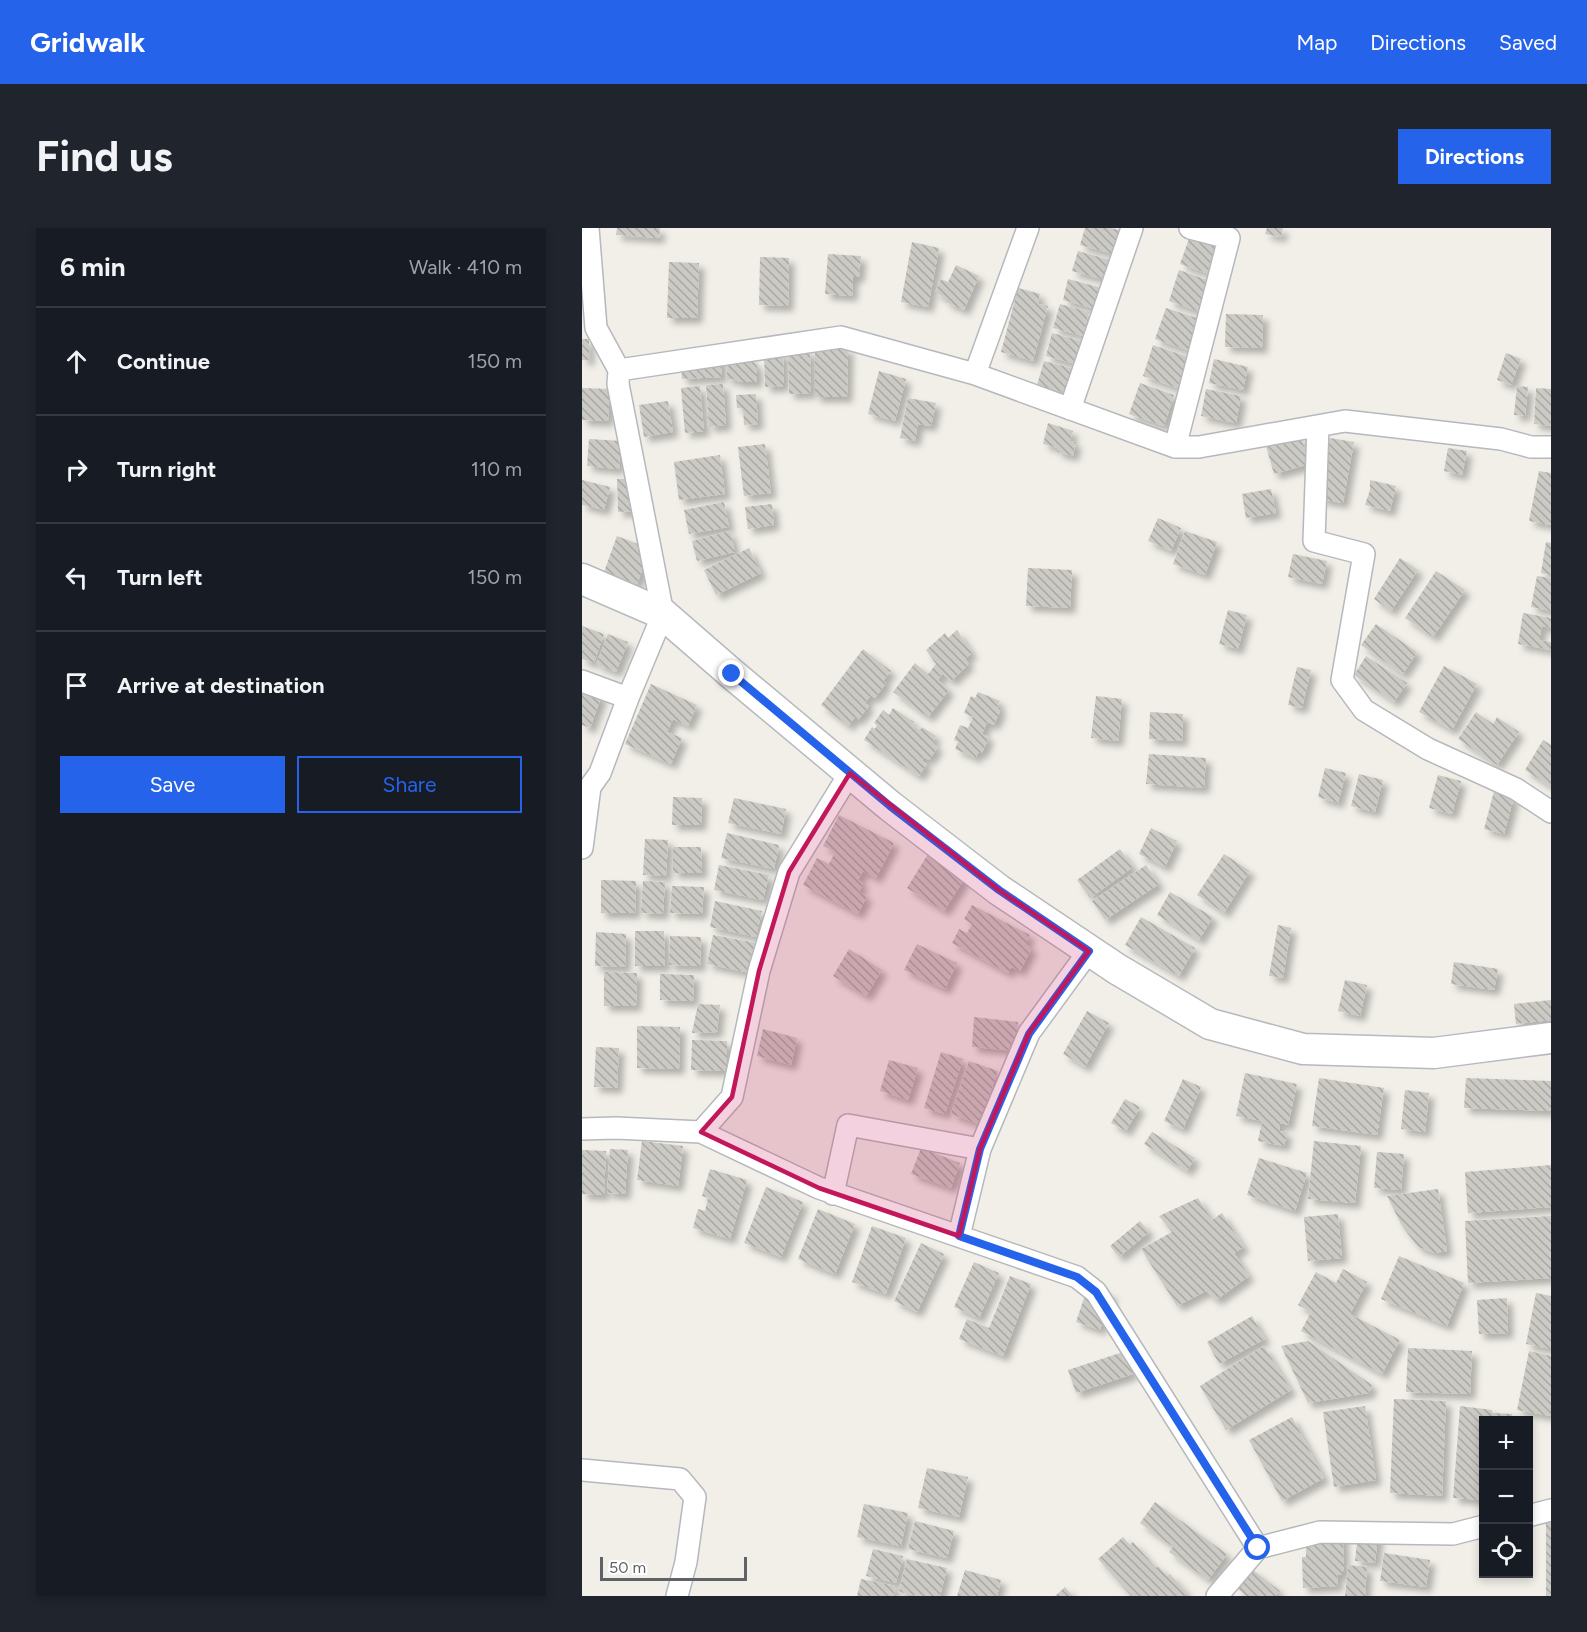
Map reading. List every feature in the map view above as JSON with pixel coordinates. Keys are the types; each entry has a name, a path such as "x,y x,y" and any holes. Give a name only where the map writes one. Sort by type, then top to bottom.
{"street":[{"path":"582,848 586,786 600,773 663,614 618,384 619,370 596,328 588,228"},
{"path":"975,374 1028,228"},
{"path":"1070,409 1132,228"},
{"path":"1174,447 1229,238 1190,228"},
{"path":"619,370 841,337 975,374 1174,447 1199,447 1345,420 1501,439 1531,447 1551,447"},
{"path":"1318,426 1314,541 1364,554 1342,680 1364,710 1428,748 1516,789 1551,812"},
{"path":"582,579 663,614 850,773 999,890 1089,951 1210,1024 1303,1049 1434,1053 1551,1038"},
{"path":"582,681 628,698"},
{"path":"701,1132 732,1097 759,971 789,872 850,773"},
{"path":"959,1236 980,1149 1029,1034 1089,951"},
{"path":"833,1194 848,1125 980,1149"},
{"path":"582,1129 616,1128 701,1132 833,1194 1077,1277 1096,1292 1258,1548"},
{"path":"582,1470 680,1479 695,1497 686,1562 677,1596"},
{"path":"1533,1515 1551,1510"},
{"path":"1217,1596 1258,1548 1320,1532 1453,1534 1479,1527"}],"highlighted area":[{"path":"850,773 999,890 1089,951 1029,1033 980,1149 959,1236 819,1188 701,1132 732,1097 759,971 789,872"}],"building":[{"path":"617,228 660,228 659,238 616,235"},
{"path":"1085,228 1110,228 1123,231 1117,255 1080,245"},
{"path":"1267,228 1283,228 1281,237 1265,234"},
{"path":"1191,233 1225,245 1215,276 1180,264"},
{"path":"912,242 939,248 928,307 901,302"},
{"path":"1078,251 1110,260 1105,280 1072,271"},
{"path":"828,254 861,256 859,277 853,277 852,296 825,294"},
{"path":"760,257 789,258 788,306 759,305"},
{"path":"669,262 699,263 697,318 667,318"},
{"path":"956,265 979,276 964,310 945,302 947,298 935,293 941,279 948,282"},
{"path":"1179,270 1213,282 1203,313 1169,301"},
{"path":"1068,279 1102,288 1096,309 1063,300"},
{"path":"1018,288 1040,294 1038,304 1048,306 1033,361 1001,352"},
{"path":"1060,304 1089,312 1083,336 1053,328"},
{"path":"1166,308 1200,319 1190,351 1155,339"},
{"path":"1226,314 1263,315 1262,348 1225,347"},
{"path":"1052,333 1085,342 1079,365 1046,356"},
{"path":"582,339 589,339 589,360 582,360"},
{"path":"1153,345 1188,357 1177,388 1143,376"},
{"path":"815,348 848,348 847,397 815,397"},
{"path":"726,349 748,356 757,366 757,382 727,380"},
{"path":"810,350 811,393 789,394 788,351"},
{"path":"764,352 783,352 784,386 765,387"},
{"path":"1506,353 1521,359 1511,385 1497,380"},
{"path":"721,356 722,377 682,379 681,358"},
{"path":"1214,359 1248,367 1243,390 1209,383"},
{"path":"1044,361 1075,369 1069,394 1037,385"},
{"path":"879,371 906,379 895,421 868,414"},
{"path":"1140,383 1174,395 1164,426 1129,414"},
{"path":"723,384 726,425 709,427 706,385"},
{"path":"700,386 704,431 685,433 681,388"},
{"path":"1517,386 1528,387 1525,416 1514,415"},
{"path":"582,388 610,389 608,421 582,420"},
{"path":"1536,388 1551,389 1551,426 1534,424"},
{"path":"1206,389 1241,396 1236,423 1201,416"},
{"path":"756,394 758,424 744,425 743,408 737,408 736,395"},
{"path":"908,398 936,403 931,426 918,424 915,441 900,438"},
{"path":"668,401 673,432 644,437 639,405"},
{"path":"1048,423 1073,431 1070,441 1076,442 1073,456 1057,452 1058,448 1043,444"},
{"path":"1301,436 1309,464 1274,474 1266,446"},
{"path":"1330,438 1354,442 1343,503 1319,499"},
{"path":"589,439 621,441 619,469 587,466"},
{"path":"765,444 771,493 744,496 738,447"},
{"path":"1448,448 1467,451 1462,475 1444,471"},
{"path":"720,455 725,494 679,500 674,462"},
{"path":"1539,471 1551,473 1551,525 1529,521"},
{"path":"635,478 636,511 618,512 617,479"},
{"path":"582,480 610,487 604,510 582,505"},
{"path":"1370,480 1396,486 1390,511 1365,505 1370,490"},
{"path":"1271,489 1276,513 1246,518 1242,494"},
{"path":"724,502 729,527 689,534 684,510"},
{"path":"772,504 774,525 748,529 745,507"},
{"path":"1158,518 1181,528 1171,551 1148,541"},
{"path":"730,531 735,552 697,561 692,541"},
{"path":"1185,531 1217,542 1205,575 1173,564"},
{"path":"617,536 651,549 637,584 604,572"},
{"path":"1546,542 1551,543 1551,575 1541,573"},
{"path":"749,548 761,573 716,595 704,570"},
{"path":"1293,554 1327,561 1322,584 1288,577"},
{"path":"1400,558 1418,570 1391,611 1374,599"},
{"path":"1028,568 1072,570 1070,608 1026,606"},
{"path":"1436,571 1465,590 1433,637 1405,618"},
{"path":"1537,576 1551,578 1551,611 1531,607"},
{"path":"1228,610 1247,615 1238,649 1219,644"},
{"path":"1523,613 1551,618 1551,628 1542,626 1539,640 1551,642 1551,650 1518,644"},
{"path":"1376,624 1417,652 1403,674 1361,645"},
{"path":"582,626 604,634 594,663 582,659"},
{"path":"957,630 972,653 965,659 969,664 951,681 942,673 938,680 949,690 928,717 893,692 915,663 928,674 936,664 926,650 945,633 948,638"},
{"path":"608,634 628,642 616,672 596,664"},
{"path":"863,649 891,671 883,681 886,683 875,698 871,695 865,703 869,706 858,720 855,717 848,726 821,705"},
{"path":"1366,656 1407,683 1394,702 1354,675"},
{"path":"1444,666 1477,684 1452,730 1419,712"},
{"path":"1297,667 1311,670 1302,708 1288,705"},
{"path":"651,684 697,705 688,726 673,719 667,732 682,738 671,764 625,744"},
{"path":"582,687 602,695 590,728 582,725"},
{"path":"978,692 1000,701 997,707 1001,709 994,725 987,722 982,734 989,737 982,753 978,752 976,758 955,749 958,742 954,740 960,725 968,728 973,717 964,713 971,696 975,698"},
{"path":"1096,696 1122,699 1118,741 1091,738"},
{"path":"893,708 914,722 912,725 920,730 922,727 936,736 932,743 938,747 929,760 924,757 922,761 927,764 919,776 864,740 872,727 875,729 877,725 874,723 883,710 889,715"},
{"path":"1150,712 1183,714 1182,741 1149,739"},
{"path":"1476,712 1493,724 1497,717 1519,732 1497,765 1458,739"},
{"path":"1543,740 1551,745 1551,787 1525,770"},
{"path":"1149,754 1206,758 1204,788 1146,784"},
{"path":"1325,768 1346,773 1338,803 1318,797"},
{"path":"1359,774 1383,780 1375,812 1351,806"},
{"path":"1438,775 1461,781 1452,814 1429,808"},
{"path":"1494,791 1514,797 1504,834 1484,829"},
{"path":"673,797 702,798 701,825 672,825"},
{"path":"734,798 786,809 781,834 728,823"},
{"path":"839,815 894,843 876,878 863,871 858,880 863,883 859,892 867,896 858,914 803,885 817,858 829,864 835,852 823,846"},
{"path":"1151,828 1177,841 1165,867 1139,854"},
{"path":"727,833 779,845 774,869 721,858"},
{"path":"645,839 668,840 666,876 643,875"},
{"path":"673,847 701,847 702,873 673,873"},
{"path":"1120,849 1133,867 1090,898 1077,880"},
{"path":"928,854 965,878 944,911 907,888"},
{"path":"1224,854 1250,871 1224,913 1197,895"},
{"path":"719,865 769,875 763,900 714,890"},
{"path":"1146,865 1159,884 1105,920 1092,901"},
{"path":"601,880 636,881 635,913 601,913"},
{"path":"643,881 665,882 663,914 641,913"},
{"path":"672,886 704,887 702,914 670,913"},
{"path":"1170,892 1213,917 1199,940 1157,915"},
{"path":"715,901 762,911 756,937 710,927"},
{"path":"972,905 1030,935 1025,944 1032,948 1020,971 1011,967 1008,973 952,943 959,929 967,933 972,924 964,919"},
{"path":"1141,917 1195,948 1179,976 1125,945"},
{"path":"1278,925 1291,928 1283,978 1269,976"},
{"path":"635,931 664,931 665,966 635,966"},
{"path":"596,932 626,934 625,967 595,966"},
{"path":"713,935 756,943 750,973 707,964"},
{"path":"670,936 701,937 700,966 669,965"},
{"path":"917,944 957,963 945,989 904,970"},
{"path":"849,949 882,970 866,996 833,976"},
{"path":"1454,962 1498,969 1494,990 1451,984"},
{"path":"604,972 637,973 636,1006 604,1006"},
{"path":"660,974 694,975 693,1001 660,1000"},
{"path":"1345,980 1367,985 1360,1016 1338,1011"},
{"path":"1551,1000 1551,1020 1516,1024 1514,1004"},
{"path":"698,1004 720,1005 717,1032 692,1033"},
{"path":"1087,1011 1109,1023 1085,1067 1063,1054"},
{"path":"974,1017 1018,1022 1015,1051 972,1047"},
{"path":"637,1026 680,1027 679,1069 637,1068"},
{"path":"763,1029 797,1038 791,1065 757,1056"},
{"path":"692,1040 727,1041 727,1071 691,1070"},
{"path":"596,1047 619,1048 617,1088 594,1087"},
{"path":"941,1052 963,1059 945,1114 924,1108"},
{"path":"889,1060 918,1068 908,1100 880,1091"},
{"path":"969,1061 998,1071 979,1124 951,1114"},
{"path":"1245,1073 1297,1084 1288,1125 1280,1123 1279,1131 1287,1132 1284,1146 1258,1141 1262,1121 1236,1116"},
{"path":"1319,1078 1384,1088 1377,1135 1312,1126"},
{"path":"1466,1078 1551,1081 1551,1111 1464,1108"},
{"path":"1183,1079 1201,1087 1183,1129 1164,1121"},
{"path":"1405,1090 1429,1093 1425,1132 1401,1129"},
{"path":"1125,1099 1140,1107 1126,1131 1111,1123"},
{"path":"1152,1132 1195,1158 1187,1171 1144,1144"},
{"path":"642,1141 683,1146 678,1186 637,1180"},
{"path":"1314,1141 1361,1146 1355,1203 1308,1199"},
{"path":"921,1148 960,1163 951,1188 911,1174"},
{"path":"610,1149 628,1150 625,1194 607,1193"},
{"path":"582,1150 606,1151 604,1195 582,1194"},
{"path":"1377,1152 1404,1154 1401,1190 1374,1188"},
{"path":"1259,1158 1307,1173 1295,1211 1247,1195"},
{"path":"1551,1165 1551,1207 1468,1213 1465,1172"},
{"path":"710,1169 747,1180 730,1239 693,1228 698,1209 705,1211 708,1198 702,1196"},
{"path":"766,1187 803,1202 781,1257 744,1243"},
{"path":"1438,1189 1447,1251 1435,1253 1418,1247 1402,1226 1387,1196"},
{"path":"1198,1198 1212,1220 1222,1213 1244,1247 1234,1253 1249,1276 1216,1300 1206,1291 1177,1306 1141,1249 1172,1232 1159,1216"},
{"path":"818,1209 855,1224 835,1274 798,1259"},
{"path":"1338,1214 1342,1258 1308,1261 1304,1217"},
{"path":"1551,1216 1551,1278 1468,1283 1465,1221"},
{"path":"1140,1221 1149,1232 1119,1257 1110,1246"},
{"path":"872,1226 906,1238 886,1294 852,1282"},
{"path":"921,1243 944,1254 917,1312 894,1301"},
{"path":"1399,1256 1464,1283 1447,1326 1381,1299"},
{"path":"974,1262 999,1273 979,1318 954,1307"},
{"path":"1343,1269 1367,1282 1350,1314 1400,1340 1382,1374 1301,1331 1311,1312 1298,1305 1316,1272 1336,1283"},
{"path":"1010,1276 1031,1284 1003,1356 959,1339 967,1319 989,1328"},
{"path":"1088,1286 1112,1294 1100,1330 1076,1322"},
{"path":"1536,1293 1551,1296 1551,1349 1526,1344"},
{"path":"1507,1298 1508,1333 1479,1334 1477,1300"},
{"path":"1252,1316 1265,1339 1219,1364 1207,1342"},
{"path":"1308,1341 1372,1385 1369,1393 1308,1403 1281,1346"},
{"path":"1264,1346 1291,1390 1226,1430 1200,1386"},
{"path":"1408,1348 1472,1351 1470,1394 1406,1392"},
{"path":"1126,1351 1133,1374 1076,1393 1068,1370"},
{"path":"1529,1351 1551,1356 1551,1416 1517,1410"},
{"path":"1394,1399 1446,1401 1442,1496 1390,1493"},
{"path":"1365,1406 1376,1480 1334,1487 1323,1412"},
{"path":"1460,1406 1492,1410 1492,1413 1512,1414 1512,1416 1479,1416 1479,1500 1453,1498"},
{"path":"1292,1417 1324,1478 1282,1501 1249,1440"},
{"path":"927,1468 968,1477 959,1517 918,1508"},
{"path":"1155,1502 1227,1554 1208,1580 1169,1552 1173,1547 1140,1523"},
{"path":"864,1504 908,1513 901,1546 857,1537"},
{"path":"915,1521 954,1531 947,1558 908,1549"},
{"path":"1546,1523 1551,1523 1551,1596 1546,1596"},
{"path":"1359,1524 1379,1526 1375,1563 1355,1561"},
{"path":"1343,1532 1344,1571 1343,1575 1337,1575 1338,1586 1303,1588 1302,1557 1306,1557 1306,1533"},
{"path":"1123,1537 1130,1545 1133,1542 1156,1568 1158,1566 1167,1576 1170,1574 1187,1593 1184,1596 1131,1596 1098,1559"},
{"path":"873,1549 903,1556 896,1583 866,1576"},
{"path":"1384,1553 1430,1560 1426,1587 1380,1581"},
{"path":"907,1559 947,1568 940,1596 919,1596 899,1592"},
{"path":"1348,1565 1367,1567 1365,1596 1345,1596"},
{"path":"1252,1569 1280,1591 1275,1596 1246,1596 1237,1588"},
{"path":"965,1570 1001,1580 997,1596 957,1596"},
{"path":"861,1579 896,1586 893,1596 857,1596"},
{"path":"1065,1587 1073,1596 1055,1596"}],"route":[{"path":"732,674 890,806 999,890 1089,951 1029,1034 980,1149 959,1236 1077,1277 1096,1292 1258,1548"}]}
